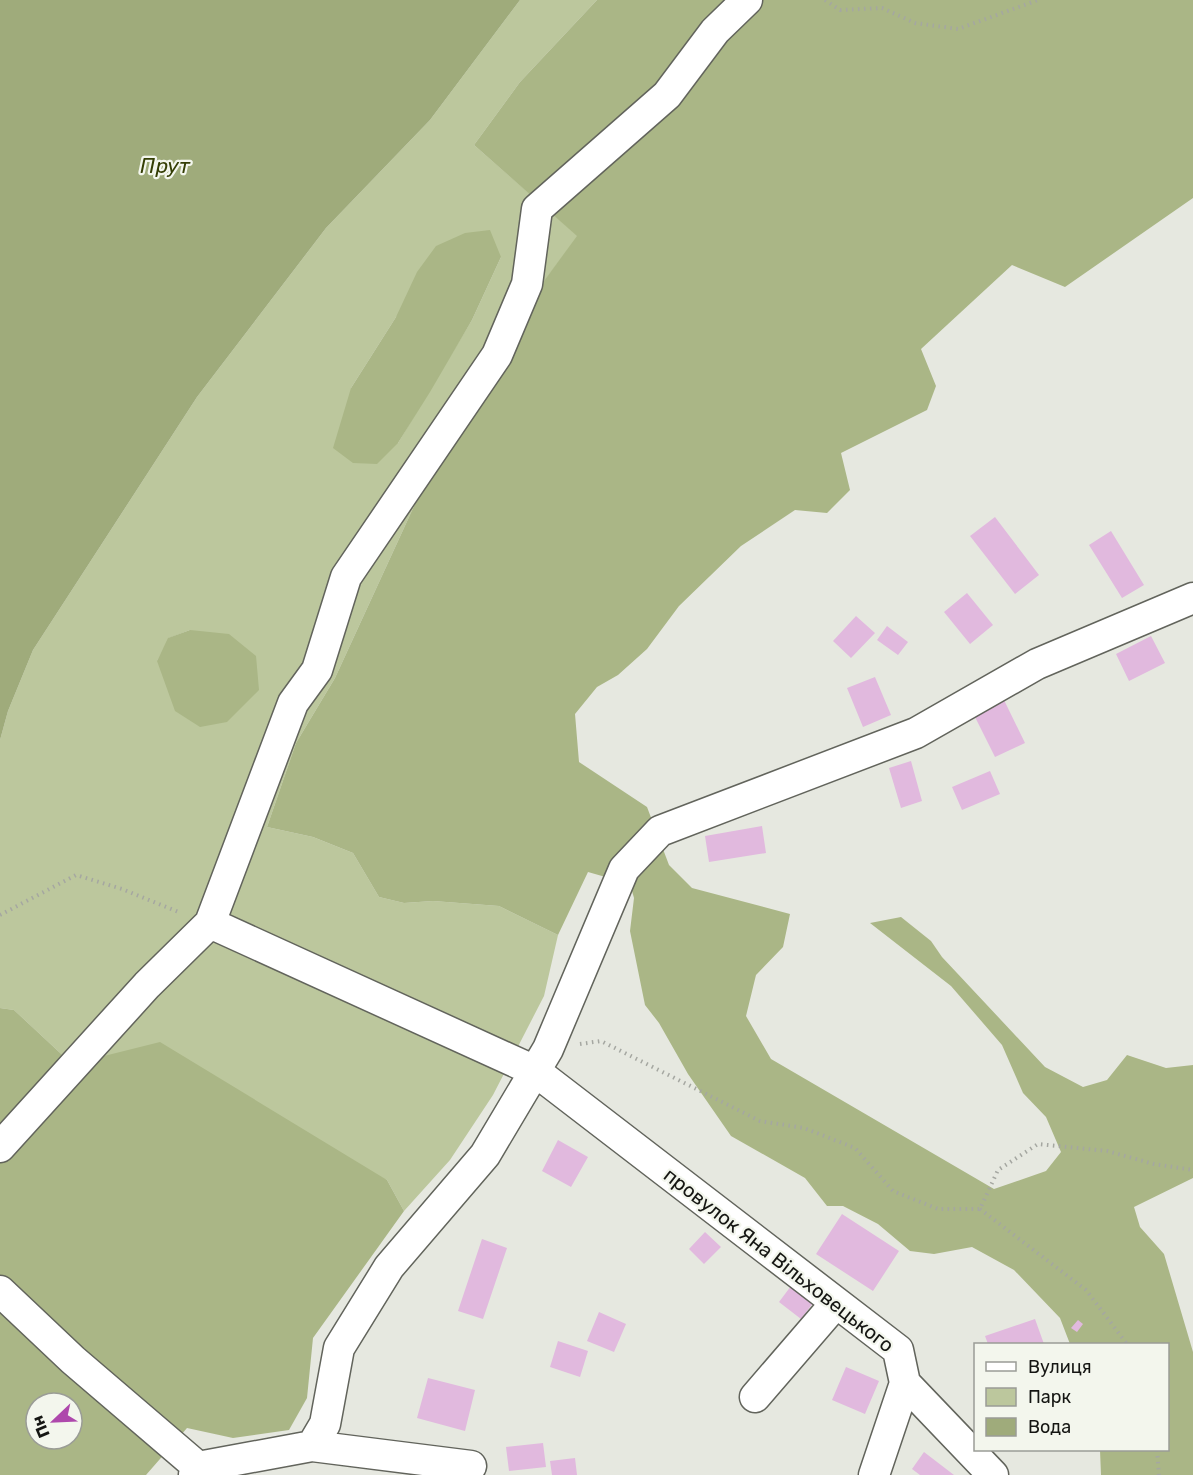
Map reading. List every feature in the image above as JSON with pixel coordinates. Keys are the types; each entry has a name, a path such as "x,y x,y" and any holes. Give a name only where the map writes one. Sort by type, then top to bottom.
{"street":[{"path":"0,1147 147,985 210,923 293,703 316,670 346,577 497,355 527,284 537,209 667,95 715,31 747,0"},
{"path":"312,1446 325,1424 339,1348 388,1267 485,1155 541,1060 624,869 660,831 916,734 1037,664 1193,598"},
{"name":"провулок Яна Вільховецького","path":"210,923 541,1060 836,1303 898,1350 905,1383"},
{"path":"0,1291 196,1471 312,1446 471,1466"},
{"path":"755,1397 836,1303"},
{"path":"874,1475 905,1383 993,1475"}],"path":[{"path":"825,0 840,10 882,8 915,23 958,29 1038,0"},
{"path":"0,915 76,875 122,889 210,923"},
{"path":"541,1060 601,1041 760,1121 804,1128 855,1148 893,1191 938,1209 980,1209 1086,1290 1126,1343"},
{"path":"980,1209 998,1170 1038,1144 1107,1151 1154,1164 1193,1170"},
{"path":"1157,1451 1160,1475"}],"green space":[{"path":"520,0 597,0 520,82 474,145 578,236 527,304 507,357 415,504 335,678 296,743 267,827 313,837 353,853 379,897 404,903 433,901 499,906 558,935 544,996 493,1095 450,1160 404,1211 387,1180 72,1064 14,1010 0,1008 0,740 8,711 33,650 197,397 326,228 430,120","holes":["501,257 472,320 398,443 351,388 396,317","190,630 157,661 169,638"]}],"shaded area":[{"path":"597,0 1193,0 1193,198 1065,287 1012,265 921,349 936,386 927,410 841,453 850,490 827,513 795,510 741,546 679,606 647,649 618,675 597,687 575,714 579,762 647,807 669,865 692,888 790,914 783,947 756,975 746,1016 771,1059 994,1189 1046,1171 1061,1152 1046,1117 1023,1093 1002,1045 951,986 870,923 901,917 931,941 942,957 1045,1067 1083,1087 1107,1080 1127,1055 1166,1068 1193,1065 1193,1178 1134,1207 1140,1227 1164,1254 1193,1352 1193,1475 1101,1475 1100,1451 1169,1451 1169,1343 1070,1343 1060,1318 1014,1270 972,1247 934,1254 910,1251 878,1224 843,1206 827,1206 805,1178 731,1136 688,1074 659,1023 645,1005 630,931 634,898 630,884 588,872 558,935 499,906 433,901 404,903 379,897 353,853 313,837 267,827 296,743 335,678 415,504 507,357 527,304 577,236 474,145 520,82"},
{"path":"490,230 501,257 472,320 430,392 398,443 377,464 353,463 333,448 351,388 396,317 417,272 436,246 465,233"},
{"path":"190,630 229,634 256,656 259,690 227,722 200,727 175,711 157,661 168,638"},
{"path":"0,1008 14,1010 72,1064 160,1042 387,1180 404,1211 313,1338 307,1398 289,1430 233,1438 187,1428 146,1475 0,1475"}],"water":[{"name":"Прут","path":"0,0 520,0 430,120 326,228 197,397 33,650 8,711 0,740"}],"building":[{"path":"995,517 1039,575 1015,594 970,536"},
{"path":"1111,531 1144,585 1122,598 1089,545"},
{"path":"967,593 993,625 970,644 944,612"},
{"path":"856,616 875,633 851,658 833,641"},
{"path":"887,626 908,642 898,655 877,640"},
{"path":"1151,636 1165,663 1129,681 1116,654"},
{"path":"875,677 891,715 863,727 847,688"},
{"path":"1004,700 1025,743 995,757 974,715"},
{"path":"911,761 922,801 901,808 889,768"},
{"path":"990,771 1000,794 962,810 952,787"},
{"path":"762,826 766,853 709,862 705,836"},
{"path":"558,1140 588,1157 571,1187 542,1171"},
{"path":"842,1214 899,1251 873,1291 816,1254"},
{"path":"705,1232 721,1247 704,1264 689,1249"},
{"path":"482,1239 507,1248 483,1319 458,1311"},
{"path":"794,1282 816,1299 801,1319 779,1302"},
{"path":"599,1312 626,1324 614,1352 587,1341"},
{"path":"1035,1319 1044,1343 988,1343 985,1336"},
{"path":"1078,1320 1083,1324 1077,1332 1071,1328"},
{"path":"558,1341 588,1351 580,1377 550,1367"},
{"path":"846,1367 879,1381 865,1414 832,1400"},
{"path":"428,1378 475,1390 465,1431 417,1418"},
{"path":"543,1443 546,1467 509,1471 506,1447"},
{"path":"924,1452 954,1475 920,1475 912,1469"},
{"path":"575,1458 577,1475 552,1475 550,1461"}]}
